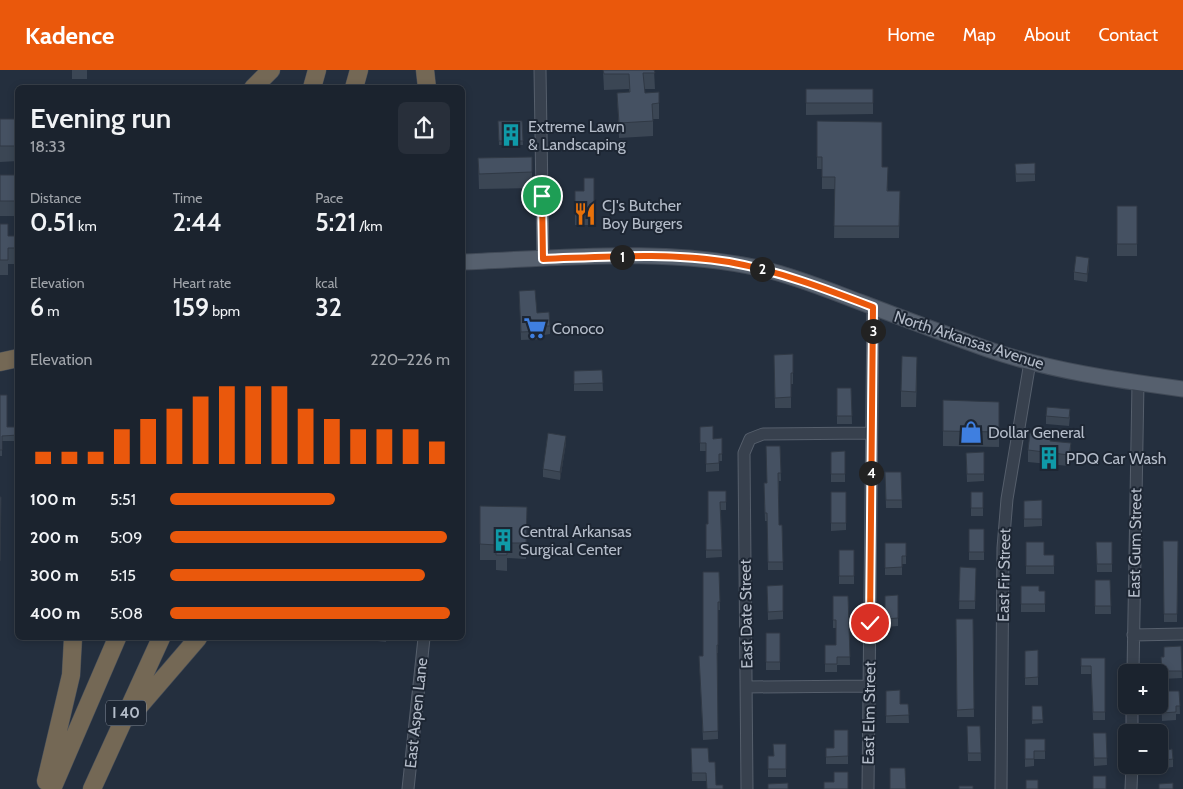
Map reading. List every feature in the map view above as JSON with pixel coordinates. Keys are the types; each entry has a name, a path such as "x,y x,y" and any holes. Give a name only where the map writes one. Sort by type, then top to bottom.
{"highway":[{"path":"256,85 271,70"},
{"path":"313,85 317,70"},
{"path":"355,85 359,70"},
{"path":"425,70 427,85"},
{"path":"0,362 15,359"},
{"path":"44,789 71,674 73,640"},
{"name":"I 40","path":"52,789 116,640"},
{"name":"I 40","path":"92,789 160,640"},
{"path":"118,730 196,640"}],"main road":[{"name":"North Arkansas Avenue","path":"465,262 658,256 727,262 765,270 806,282 988,349 1030,362 1081,374 1183,389"}],"street":[{"path":"540,70 543,259"},
{"name":"East Elm Street","path":"868,789 873,307"},
{"name":"East Fir Street","path":"1001,789 1003,548 1007,498 1030,362"},
{"name":"East Gum Street","path":"1133,664 1138,383"},
{"name":"East Date Street","path":"747,789 744,453 750,439 763,434 871,433"},
{"path":"1133,635 1183,634"},
{"name":"East Aspen Lane","path":"408,789 424,640"},
{"path":"747,687 870,686"},
{"path":"1131,789 1132,774"}],"building":[{"path":"603,70 654,70 655,73 643,73 645,93 659,92 659,103 652,104 653,121 619,123 617,93 630,92 629,74 604,74"},
{"path":"806,89 873,89 873,103 806,103"},
{"path":"0,119 15,119 15,146 0,146"},
{"name":"Extreme Lawn & Landscaping","path":"498,121 522,121 523,141 499,141"},
{"path":"817,121 882,122 882,167 888,167 887,191 900,191 899,226 834,226 835,177 822,177 822,157 817,157"},
{"path":"532,157 532,172 479,174 478,158"},
{"path":"1035,163 1035,174 1016,174 1015,164"},
{"path":"0,175 15,175 15,201 0,201"},
{"path":"584,178 594,178 594,213 575,213 575,191 584,191"},
{"path":"1117,206 1137,206 1137,244 1117,244"},
{"path":"0,224 8,224 8,236 15,236 15,248 8,248 8,260 0,260"},
{"path":"1076,256 1089,258 1087,274 1074,272"},
{"path":"535,290 537,313 549,312 550,326 544,326 544,331 521,332 519,291"},
{"path":"793,354 791,397 775,398 774,355"},
{"path":"902,356 917,357 916,392 901,391"},
{"path":"602,370 603,383 574,384 574,371"},
{"path":"837,388 851,388 852,416 837,416"},
{"path":"0,395 7,395 7,427 15,427 15,435 2,436 2,450 0,450"},
{"path":"943,400 999,402 999,432 943,431"},
{"path":"1047,407 1070,409 1069,418 1046,416"},
{"path":"713,426 713,439 722,438 722,454 719,454 719,463 706,464 706,443 700,443 700,427"},
{"path":"548,433 566,436 560,472 543,469"},
{"path":"1030,433 1051,436 1050,441 1071,443 1069,455 1028,450"},
{"path":"766,446 780,446 781,473 778,473 779,525 782,525 783,562 768,562 764,483 767,483"},
{"path":"845,451 845,474 831,474 831,452"},
{"path":"984,452 984,474 967,474 966,453"},
{"path":"885,472 901,472 902,500 886,500"},
{"path":"708,491 726,491 726,502 720,502 722,550 706,550"},
{"path":"831,492 846,492 846,523 831,523"},
{"path":"971,492 983,492 983,508 971,508"},
{"path":"0,497 1,497 0,561"},
{"path":"1042,500 1042,519 1024,519 1024,501"},
{"name":"Central Arkansas Surgical Center","path":"480,506 527,507 526,543 507,543 507,555 496,555 496,545 480,544"},
{"path":"969,529 984,529 984,552 969,552"},
{"path":"1163,541 1178,541 1177,614 1164,614"},
{"path":"1026,542 1044,542 1044,555 1054,555 1054,566 1026,566"},
{"path":"1096,542 1112,542 1112,564 1097,564"},
{"path":"885,543 906,543 906,556 902,556 902,567 885,568"},
{"path":"839,550 854,550 854,576 839,576"},
{"path":"960,567 976,568 975,601 959,601"},
{"path":"703,572 719,572 720,602 718,602 717,645 718,731 703,732 699,656 703,656"},
{"path":"1095,580 1110,580 1111,606 1095,606"},
{"path":"783,585 783,611 768,612 767,586"},
{"path":"1021,586 1039,586 1039,591 1045,591 1045,604 1021,604"},
{"path":"898,595 898,618 885,619 885,596"},
{"path":"833,596 848,596 850,657 837,657 837,664 825,664 825,645 836,645 836,620 833,620"},
{"path":"956,619 973,619 974,709 957,710"},
{"path":"766,633 780,633 780,662 766,662"},
{"path":"1181,646 1182,671 1168,671 1168,664 1162,664 1161,657 1164,657 1164,647"},
{"path":"1038,650 1038,677 1025,678 1025,651"},
{"path":"1081,658 1105,658 1105,712 1093,712 1091,666 1081,666"},
{"path":"900,690 900,704 908,704 909,715 886,716 886,691"},
{"path":"1168,691 1179,691 1180,706 1176,706 1176,712 1168,713"},
{"path":"1032,706 1042,706 1043,720 1032,720"},
{"path":"967,726 980,726 981,753 968,753"},
{"path":"834,730 848,730 848,756 826,757 826,748 834,748"},
{"path":"1093,733 1106,733 1107,758 1094,758"},
{"path":"1025,739 1045,739 1045,751 1034,751 1034,759 1025,759"},
{"path":"773,744 786,744 786,769 768,769 768,756 774,756"},
{"path":"691,748 708,748 709,762 715,762 716,785 723,785 723,789 707,789 706,773 692,773"},
{"path":"1172,749 1173,759 1168,760 1168,750"},
{"path":"890,768 905,768 906,789 890,789"},
{"path":"834,772 848,772 848,789 824,789 824,782 834,782"},
{"path":"1093,776 1106,776 1106,789 1093,789"},
{"path":"1026,780 1038,780 1038,789 1026,789"},
{"path":"788,783 788,789 768,789 768,784"},
{"path":"1173,783 1173,789 1159,789 1159,784"},
{"path":"959,786 973,786 973,789 959,789"}],"place":[{"name":"Extreme Lawn & Landscaping","path":"511,135"},
{"name":"CJ's Butcher Boy Burgers","path":"585,214"},
{"name":"Conoco","path":"535,328"},
{"name":"Dollar General","path":"971,432"},
{"name":"PDQ Car Wash","path":"1049,458"},
{"name":"Central Arkansas Surgical Center","path":"503,540"}],"route":[{"path":"542,196 543,259 658,256 727,262 765,270 806,282 873,307 870,623"}]}
